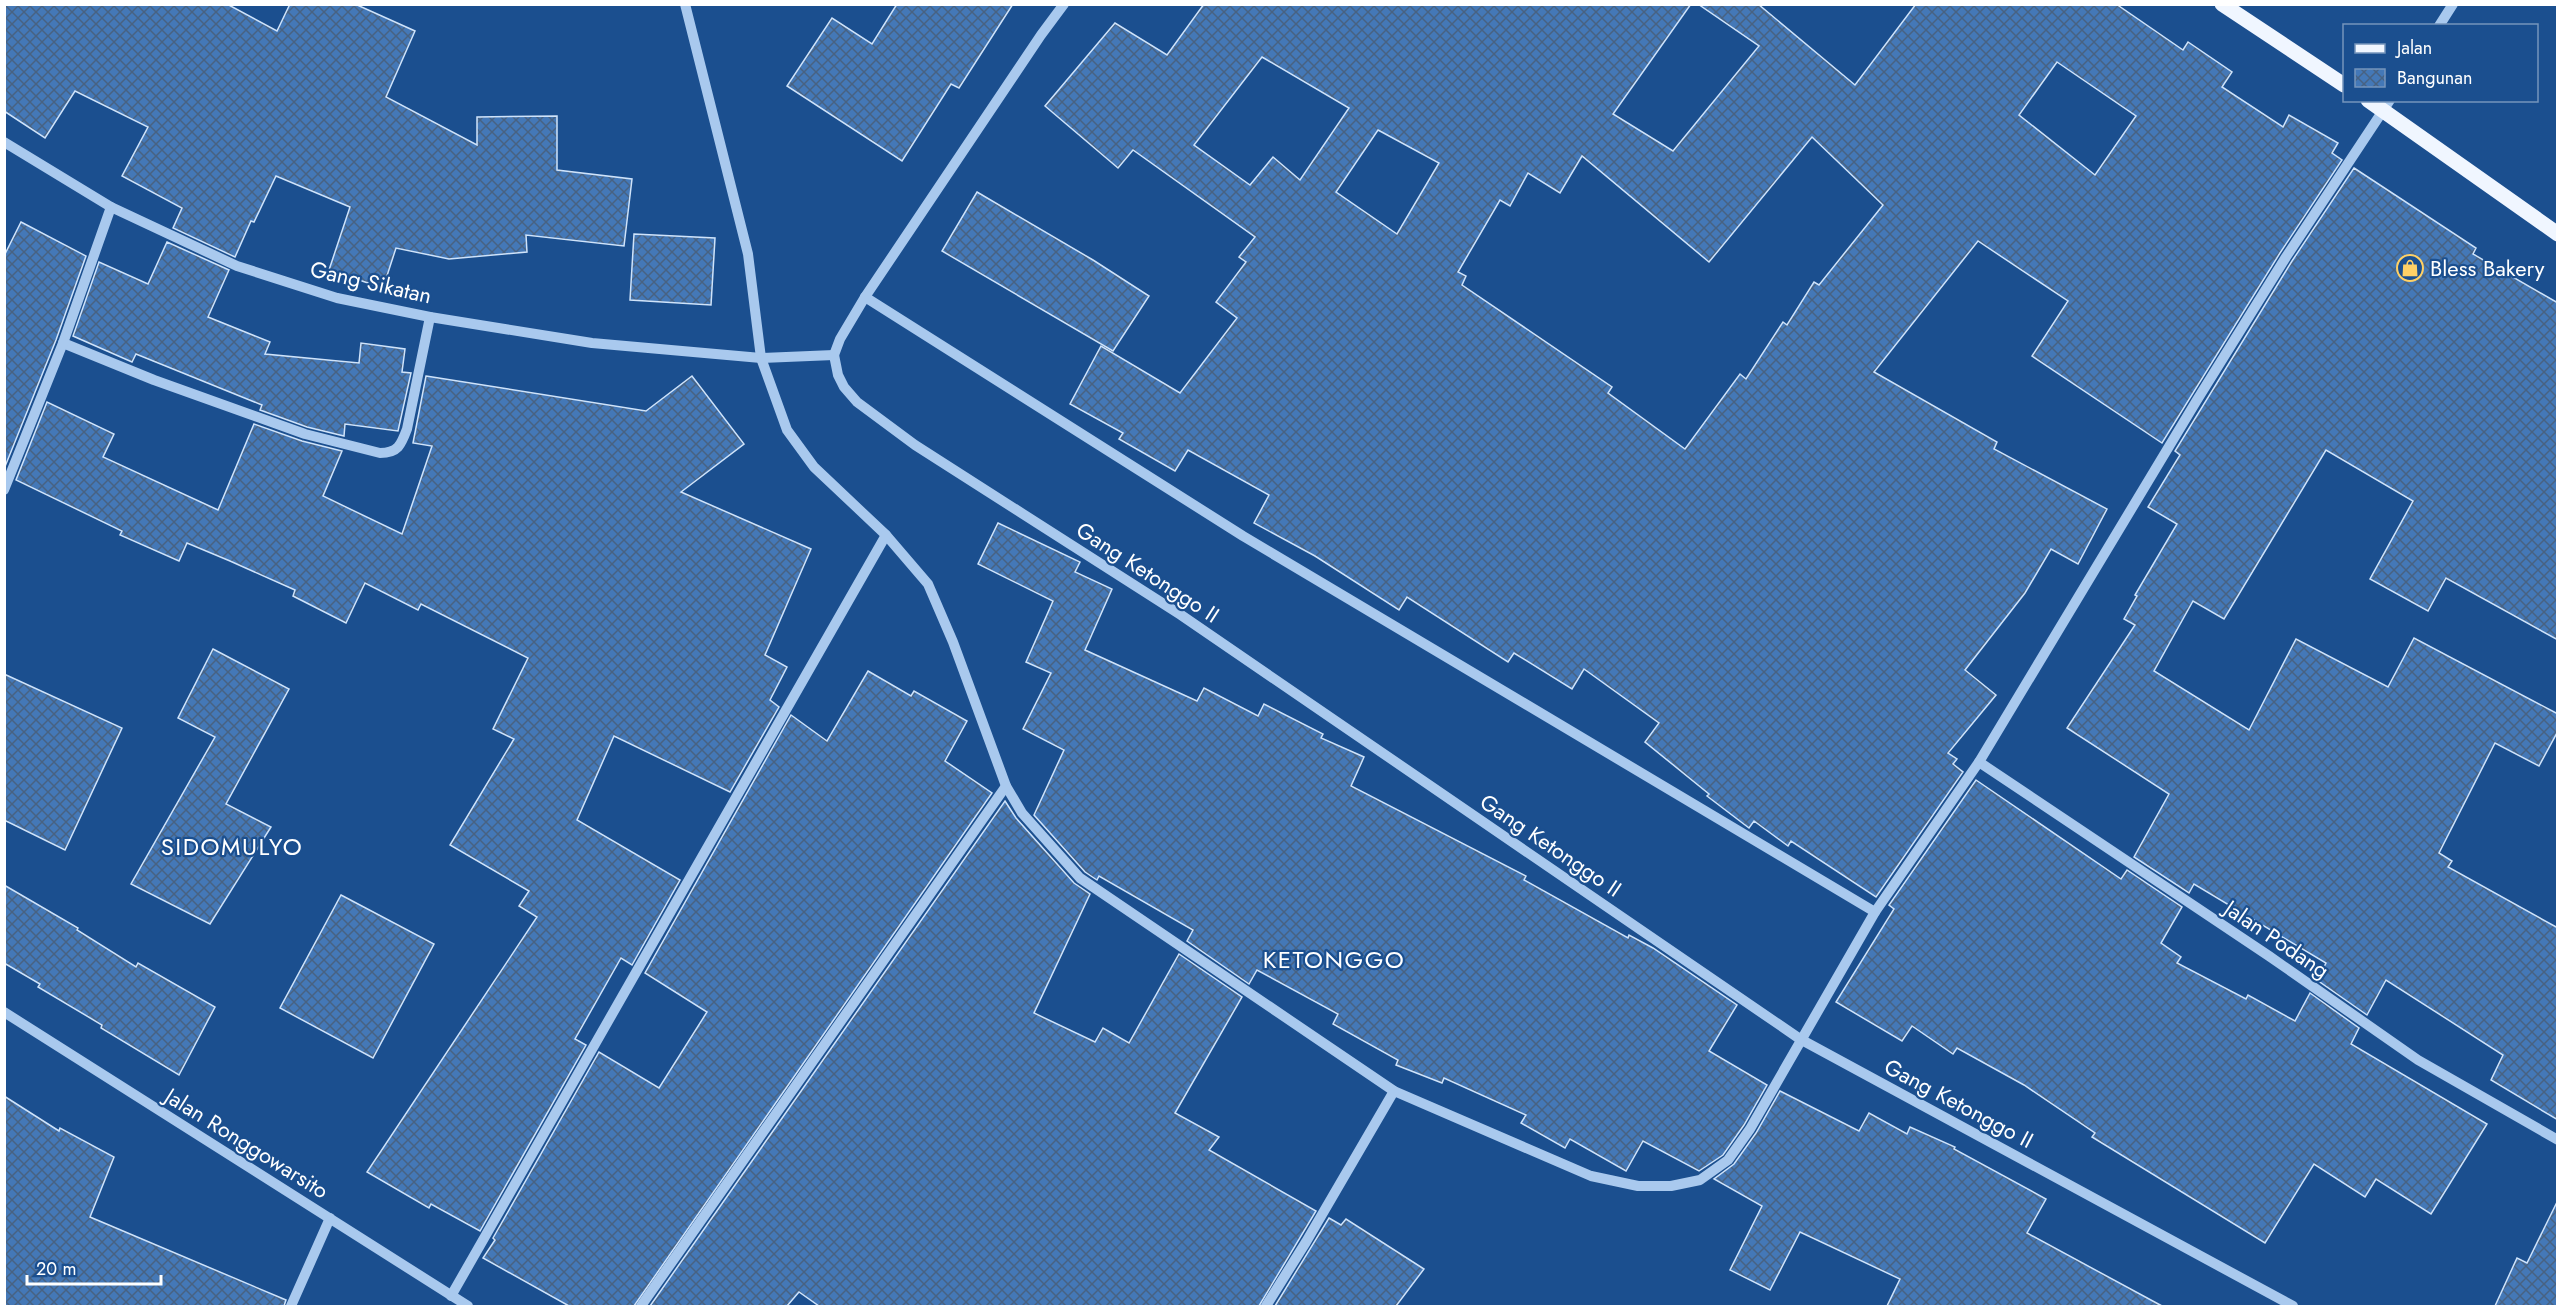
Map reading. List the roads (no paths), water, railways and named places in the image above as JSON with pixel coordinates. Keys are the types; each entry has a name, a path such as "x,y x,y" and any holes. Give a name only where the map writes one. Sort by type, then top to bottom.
{"main road":[{"path":"2222,4 2343,84"},
{"path":"2387,106 2558,234"}],"street":[{"path":"684,4 748,254 761,358 787,430 814,467 886,535 928,584 953,642 1006,786 1022,813 1080,878 1394,1091 1591,1176 1638,1186 1671,1186 1700,1180 1728,1160 1750,1129 1875,912 1979,762 2197,400 2286,257 2387,106"},
{"path":"834,355 840,339 865,297 1015,72 1064,4"},
{"path":"2440,24 2453,4"},
{"name":"Gang Sikatan","path":"4,142 111,207 237,266 337,298 430,317 592,344 761,358 834,355"},
{"path":"4,490 63,343 111,207"},
{"path":"865,297 1243,536 1875,912"},
{"path":"63,343 154,380 305,434 380,453 389,453 402,444 407,429 430,317"},
{"name":"Gang Ketonggo II","path":"834,355 838,375 844,387 857,402 915,445 1181,615 1800,1039 2294,1306"},
{"path":"451,1296 886,535"},
{"name":"Jalan Podang","path":"1979,762 2269,956 2418,1060 2558,1140"},
{"path":"641,1306 1006,786"},
{"name":"Jalan Ronggowarsito","path":"4,1012 468,1306"},
{"path":"1266,1306 1394,1091"},
{"path":"291,1306 330,1218"}],"place":[{"name":"Bless Bakery","path":"2410,268"}],"district":[{"name":"SIDOMULYO","path":"232,847"},
{"name":"KETONGGO","path":"1334,960"}]}
